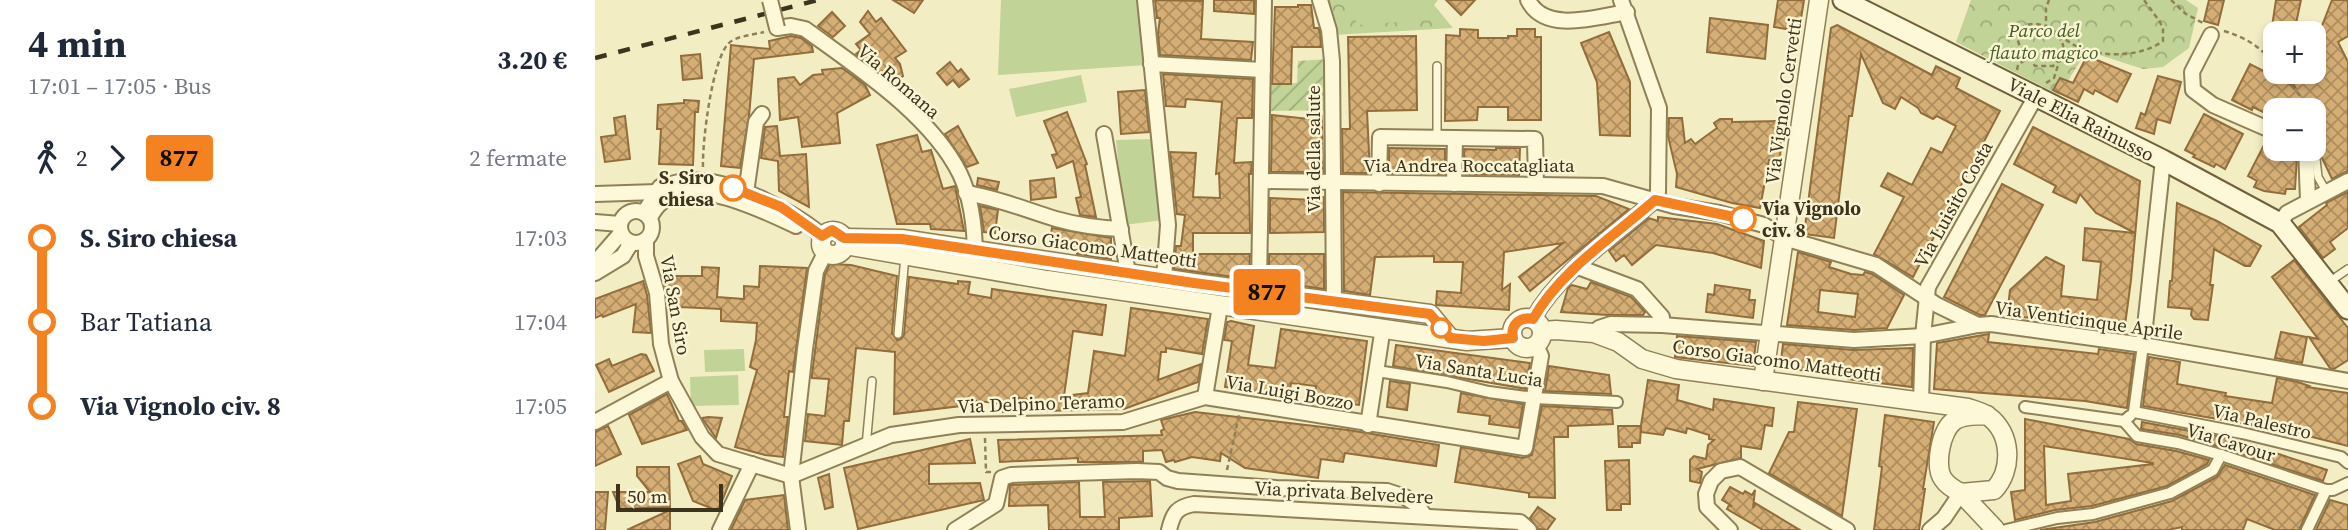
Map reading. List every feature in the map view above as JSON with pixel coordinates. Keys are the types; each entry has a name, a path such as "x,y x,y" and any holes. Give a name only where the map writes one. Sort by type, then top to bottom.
{"main road":[{"name":"Viale Elia Rainusso","path":"1843,0 2040,92 2280,223"},
{"path":"2280,223 2348,309"}],"street":[{"path":"770,0 777,28"},
{"path":"1145,0 1168,225 1164,278"},
{"path":"1261,312 1262,291 1259,283 1264,0"},
{"name":"Via della salute","path":"1320,0 1329,30 1332,61 1334,300"},
{"path":"1528,0 1539,16 1550,19 1567,20 1624,6 1658,108 1658,192 1655,200 1545,298 1537,332 1531,348 1520,347 1513,338 1513,328 1524,318 1537,332 1541,356 1534,398"},
{"name":"Via Vignolo Cervetti","path":"1763,381 1819,0"},
{"name":"Via Romana","path":"777,28 791,26 805,29 876,81 907,108 948,154 960,175 972,216 975,259"},
{"path":"2211,35 2192,72 2193,90 2213,105 2263,127"},
{"path":"1151,64 1263,70"},
{"name":"Via Luisito Costa","path":"1926,402 1923,336 1929,287 2040,92"},
{"path":"746,193 756,122 762,114"},
{"path":"1104,134 1128,273"},
{"path":"1379,184 1380,136 1535,139 1536,184"},
{"path":"1454,184 1455,138"},
{"path":"2025,407 2125,421 2134,412 2163,160"},
{"path":"2308,200 2311,161"},
{"path":"595,273 646,248 652,233 647,216 657,191 660,187 680,181 704,181 781,207 833,256 838,254 845,242"},
{"name":"Via Andrea Roccatagliata","path":"1262,181 1603,186 1674,206 1719,213 1764,225 1784,238 1876,265 1926,298 1978,324"},
{"path":"2280,223 2287,213 2308,200 2348,181"},
{"path":"595,194 657,191"},
{"path":"647,216 671,195 691,192 711,194 757,208 801,228 822,244"},
{"path":"966,193 991,197 1056,219 1095,228 1121,229"},
{"path":"595,263 623,217 629,212 637,211 647,216"},
{"path":"614,231 646,248"},
{"path":"614,231 623,257"},
{"name":"Corso Giacomo Matteotti","path":"845,242 902,239 975,259 1220,306 1450,338 1484,341 1513,338"},
{"name":"Corso Giacomo Matteotti","path":"845,242 903,255 1128,273 1430,314 1450,338"},
{"path":"798,530 792,476 805,349 822,244"},
{"name":"Via San Siro","path":"646,248 657,293 661,345 671,381 702,437 718,454 792,476"},
{"path":"1578,267 1636,289 1662,317 1662,324"},
{"path":"1205,397 1220,306"},
{"name":"Via Venticinque Aprile","path":"1594,333 1611,324 1662,324 1854,340 1923,336 1978,324 2143,345 2345,381"},
{"path":"1369,425 1383,327"},
{"name":"Corso Giacomo Matteotti","path":"1537,332 1556,330 1594,333 1618,342 1643,359 1676,369 1968,408 1987,415"},
{"name":"Via Santa Lucia","path":"1377,371 1534,398 1617,402"},
{"path":"595,422 671,381"},
{"name":"Via Delpino Teramo","path":"792,476 891,435 959,425 1123,422 1205,397"},
{"name":"Via Luigi Bozzo","path":"1205,397 1525,449 1534,398"},
{"path":"1926,402 1944,416 1945,431 1941,442 1939,469 1942,479 1961,493 1999,530"},
{"name":"Via Palestro","path":"2134,412 2242,433 2344,460"},
{"path":"1945,431 1958,418 1987,415 2001,431 2007,447 2006,469 1994,490 1999,530"},
{"name":"Via Cavour","path":"2125,421 2137,436 2178,443 2221,455 2329,490"},
{"path":"1999,530 2093,514 2170,493 2213,470 2221,455"},
{"path":"720,530 752,464"},
{"path":"1730,530 1707,507 1706,494 1711,481 1721,471 1741,467 1847,530"},
{"path":"955,530 996,504 1002,478 1137,471 1159,472 1178,481 1276,488 1387,491 1411,500 1425,516"},
{"path":"2307,530 2329,490 2348,483"},
{"path":"1961,493 1994,490"},
{"path":"1930,530 1944,518 1961,493"},
{"name":"Via privata Belvedere","path":"1169,530 1172,516 1180,507 1194,504 1520,522 1529,530"}],"lane":[{"path":"1437,66 1437,137"},
{"path":"2313,161 2326,191"},
{"path":"896,308 903,255"},
{"path":"898,334 903,255"},
{"path":"2328,282 2348,269"},
{"path":"866,446 872,381"}],"path":[{"path":"2040,92 2047,81 2055,78 2059,62 2065,54 2062,41 2046,26 2049,0"},
{"path":"2065,54 2053,66 2035,66 2017,40 2020,31 2025,24 2033,22 2046,26 2078,47 2122,54 2152,49 2163,41 2163,29 2144,0"},
{"path":"704,181 706,128 718,64 726,46 731,41 777,28"},
{"path":"2015,76 2018,65 2029,57"},
{"path":"2291,84 2301,98"},
{"path":"1224,484 1243,404"},
{"path":"985,424 986,472 1003,473 1007,477"}],"green space":[{"path":"1001,0 1139,0 1146,65 998,75"},
{"path":"1322,0 1438,0 1434,5 1453,28 1333,35"},
{"path":"1432,0 1433,20 1356,25 1355,4"},
{"name":"Parco del flauto magico","path":"1971,0 2186,0 2198,8 2189,48 2163,67 2143,69 2090,52 2081,60 2059,95 1956,42"},
{"path":"1329,59 1330,110 1267,111 1267,84 1297,83 1298,61"},
{"path":"1081,75 1087,102 1016,117 1009,89"},
{"path":"1155,139 1163,220 1124,225 1116,140"},
{"path":"744,349 745,371 705,372 704,350"},
{"path":"738,375 739,405 691,406 690,377"}],"building":[{"path":"893,0 923,0 914,13"},
{"path":"1155,0 1203,1 1201,39 1253,42 1251,60 1160,55 1160,18 1157,18"},
{"path":"1214,0 1254,0 1254,14 1214,11"},
{"path":"1446,0 1475,0 1461,15"},
{"path":"1778,0 1804,0 1799,31 1774,27"},
{"path":"2209,0 2224,0 2218,25 2204,21"},
{"path":"2276,0 2301,0 2297,21 2273,21"},
{"path":"2332,0 2348,0 2348,36 2338,42 2348,62 2348,171 2332,179 2323,161 2326,161 2326,98 2263,98 2263,112 2253,107 2252,110 2232,100 2250,64 2263,71 2263,84 2289,84 2295,87 2293,84 2326,84 2326,21 2324,21"},
{"path":"1311,5 1314,28 1318,28 1320,32 1321,47 1292,47 1291,84 1272,84 1275,7"},
{"path":"868,11 876,22 881,18 906,51 895,58 900,64 903,76 893,83 883,71 880,72 856,54 861,50 856,44 870,34 860,22"},
{"path":"832,12 845,26 833,37 818,26"},
{"path":"1710,18 1768,25 1765,59 1707,52"},
{"path":"1837,25 1932,75 1936,66 1960,78 1956,88 2000,111 1913,277 1874,254 1904,197 1881,186 1888,173 1912,185 1931,148 1942,153 1956,126 1937,116 1933,119 1921,113 1901,97 1895,109 1883,103 1861,54 1852,116 1849,116 1834,238 1804,234 1831,28"},
{"path":"1460,29 1478,30 1478,38 1508,38 1517,36 1517,29 1535,29 1535,37 1541,37 1541,120 1508,120 1508,107 1478,107 1477,120 1445,121 1446,35 1460,36"},
{"path":"1609,32 1630,82 1630,136 1600,135 1597,82 1581,43"},
{"path":"791,36 801,38 812,46 813,52 754,59 749,116 740,168 721,166 731,45 770,49 769,41"},
{"path":"1416,36 1417,110 1367,111 1370,173 1343,173 1342,129 1350,129 1348,37"},
{"path":"700,54 702,78 683,80 681,56"},
{"path":"2087,56 2131,74 2117,102 2095,90 2093,94 2084,89 2078,102 2053,90 2060,78 2073,83"},
{"path":"950,62 958,72 961,69 969,79 959,87 953,80 947,85 937,73"},
{"path":"842,68 865,85 870,95 837,113 840,143 802,147 798,117 780,120 778,79 794,77 800,85 813,75 823,74 822,70"},
{"path":"1163,74 1253,79 1252,118 1237,118 1234,163 1252,162 1249,174 1250,233 1193,233 1193,254 1250,254 1249,279 1174,269 1176,246 1181,246 1185,215 1177,214 1170,152 1196,153 1193,197 1220,198 1219,173 1216,174 1222,102 1186,99 1185,107 1166,106"},
{"path":"2158,76 2181,82 2170,123 2157,119 2154,134 2136,128 2141,113 2145,115"},
{"path":"1145,90 1149,132 1121,134 1118,92"},
{"path":"684,100 699,101 698,112 695,112 693,165 659,164 661,129 657,129 658,105 684,103"},
{"path":"1067,112 1087,164 1085,165 1096,217 1080,215 1076,198 1081,197 1073,161 1057,168 1052,155 1057,154 1044,121"},
{"path":"2204,114 2243,134 2225,169 2216,164 2214,167 2185,150"},
{"path":"1272,115 1309,119 1309,116 1322,116 1323,172 1271,172"},
{"path":"625,116 630,159 605,162 601,137 616,135 614,118"},
{"path":"1669,118 1682,118 1685,143 1691,139 1695,144 1717,128 1714,123 1720,119 1732,119 1732,122 1782,121 1780,160 1769,160 1760,208 1676,187 1677,174 1668,136"},
{"path":"777,126 780,156 806,154 809,207 779,191 778,161 761,158 765,127"},
{"path":"958,126 978,163 967,167 945,134"},
{"path":"2033,127 2140,181 2131,280 2124,333 2074,326 2075,321 2007,316 2010,290 2046,257 2064,266 2061,296 2097,300 2101,262 2083,260 2085,228 2135,233 2096,213 2080,194 2076,203 2053,192 2056,186 2014,164"},
{"path":"917,135 922,152 931,150 943,189 955,186 964,231 931,229 930,224 897,224 877,145"},
{"path":"2263,147 2263,161 2297,161 2295,189 2286,189 2285,194 2254,187 2257,181 2248,176"},
{"path":"1389,148 1445,149 1445,174 1389,173"},
{"path":"1520,148 1519,175 1464,174 1464,149"},
{"path":"978,178 999,182 997,190 977,185"},
{"path":"1054,178 1056,197 1031,200 1030,181"},
{"path":"2002,184 2043,205 1985,315 1980,315 1944,297"},
{"path":"1343,192 1596,196 1629,209 1530,291 1519,277 1563,243 1504,252 1502,290 1510,284 1509,310 1436,305 1437,291 1461,293 1463,262 1434,262 1434,256 1375,257 1370,295 1344,291"},
{"path":"2348,192 2348,228 2330,242 2335,249 2323,258 2299,227 2327,205 2326,203"},
{"path":"1314,197 1324,197 1324,232 1270,233 1270,198 1314,200"},
{"path":"2177,203 2217,221 2261,246 2250,266 2245,266 2214,249 2208,320 2194,319 2191,315 2192,309 2168,307"},
{"path":"980,206 998,210 995,233 984,232"},
{"path":"1658,217 1717,224 1764,241 1761,268 1713,253 1656,245 1632,265 1624,255 1616,261 1609,251 1649,218 1658,221"},
{"path":"1052,228 1111,238 1111,259 1077,254 1077,250 1049,245"},
{"path":"1798,252 1831,262 1829,267 1851,274 1872,274 1904,295 1887,328 1854,330 1787,325","holes":["1820,290 1858,294 1855,317 1818,312"]},
{"path":"1269,254 1324,254 1324,289 1269,281"},
{"path":"2294,260 2348,328 2348,360 2334,369 2330,368 2309,337 2318,339 2272,277"},
{"path":"830,264 851,265 897,276 892,333 897,340 904,335 909,277 958,284 958,281 970,282 968,294 991,298 992,289 1106,305 1102,335 1073,331 1064,396 1088,393 1094,351 1125,356 1131,308 1208,319 1202,354 1166,348 1166,352 1161,352 1158,380 1201,364 1198,382 1124,409 1043,411 1044,402 1018,398 1018,412 1003,412 1004,404 969,400 969,405 894,414 895,352 856,348 849,421 844,421 842,445 805,441 808,414 825,416 829,379 812,378 812,374 825,274"},
{"path":"760,266 807,268 793,372 789,371 784,417 788,417 783,457 735,447 757,370 750,367 757,323 721,321 721,309 680,307 680,312 668,312 667,292 662,276 702,276 702,267 719,268 717,297 744,299 744,286 759,287"},
{"path":"643,281 651,333 633,332 636,304 595,318 595,299"},
{"path":"1591,282 1631,297 1645,312 1643,315 1608,315 1561,312 1568,288 1572,285 1587,289"},
{"path":"1715,285 1750,290 1749,300 1755,300 1753,318 1706,312 1708,294 1714,295"},
{"path":"1227,322 1254,326 1248,365 1275,368 1281,329 1367,341 1359,405 1314,399 1316,386 1291,383 1289,396 1225,387 1232,341 1224,340"},
{"path":"2281,332 2307,337 2302,363 2275,358"},
{"path":"1989,334 1988,342 2098,354 2099,349 2134,354 2127,408 2085,401 1934,389 1937,343"},
{"path":"1677,336 1756,342 1753,366 1675,357"},
{"path":"1783,344 1853,350 1913,348 1912,387 1848,379 1848,375 1780,368"},
{"path":"1396,345 1530,363 1526,389 1393,366"},
{"path":"641,354 646,355 654,371 609,392 596,365 609,359 612,366"},
{"path":"2149,357 2180,362 2177,384 2226,393 2225,396 2272,403 2277,378 2309,386 2307,387 2348,393 2348,446 2296,433 2143,406"},
{"path":"1549,366 1609,375 1611,394 1545,391"},
{"path":"1648,380 1679,385 1677,400 1713,410 1714,399 1774,408 1772,426 1765,425 1761,449 1741,446 1741,458 1697,469 1702,472 1700,483 1690,481 1690,460 1694,456 1706,459 1708,445 1714,440 1709,439 1709,435 1687,428 1686,433 1666,428 1663,435 1640,432"},
{"path":"1390,381 1410,384 1407,410 1387,407"},
{"path":"1461,393 1523,404 1519,428 1489,424 1490,416 1458,412"},
{"path":"667,394 679,421 682,421 687,430 642,444 629,415"},
{"path":"1798,402 1857,409 1842,516 1769,473 1789,432 1794,432"},
{"path":"1542,406 1612,410 1613,424 1568,426 1568,437 1554,437 1555,498 1529,497 1529,493 1455,482 1461,447 1523,458 1532,455"},
{"path":"1195,412 1348,430 1439,445 1436,466 1345,453 1343,462 1321,459 1318,478 1245,468 1221,453 1220,461 1192,457 1166,462 1162,450 1143,451 1143,462 1078,462 1078,458 1000,462 998,440 1162,435 1161,431 1164,429 1161,420"},
{"path":"1885,415 1934,422 1919,530 1874,530"},
{"path":"702,418 722,418 716,438"},
{"path":"2025,419 2129,439 2136,444 2209,460 2207,464 2167,486 2092,506 2055,510 2015,520 2011,492 2025,490","holes":["2044,446 2153,463 2068,474 2071,501 2046,505"]},
{"path":"2142,422 2233,439 2327,470 2323,481 2180,435 2141,429"},
{"path":"608,426 621,454 595,466 595,432"},
{"path":"1618,426 1641,426 1640,443 1632,443 1632,447 1619,447"},
{"path":"970,439 975,463 929,464 929,484 980,483 984,500 858,529 844,468"},
{"path":"700,456 703,464 732,476 718,511 693,501 678,464"},
{"path":"1629,460 1630,504 1621,504 1621,510 1607,510 1605,461"},
{"path":"2225,465 2315,495 2299,530 2275,530 2247,519 2243,530 2182,530 2182,527 2168,530 2040,530 2095,522 2172,501 2217,477"},
{"path":"637,467 669,467 670,507 620,509 613,492 650,492 637,476"},
{"path":"829,474 833,507 825,509 818,478"},
{"path":"1150,481 1152,516 1119,518 1119,530 1049,530 1048,505 1009,506 1010,485 1079,482 1080,517 1105,517 1103,482"},
{"path":"1730,487 1743,494 1745,491 1752,495 1755,490 1753,508 1755,503 1800,530 1763,530 1727,509 1729,505 1732,506 1722,500"},
{"path":"595,492 608,492 605,530 595,530"},
{"path":"784,495 788,530 731,530 745,500"},
{"path":"2330,500 2348,505 2348,530 2316,530"},
{"path":"1538,507 1555,519 1547,530 1538,529 1530,518"},
{"path":"670,510 670,530 627,530"}],"railway":[{"path":"595,58 818,0"}],"bus line":[{"name":"877","path":"733,188 781,207 822,236 832,230 844,238 902,239 1194,283 1430,314 1450,338 1467,341 1513,338 1513,328 1517,323 1524,318 1533,319 1545,298 1562,281 1655,200 1743,219"}],"place":[{"name":"S. Siro chiesa","path":"733,188"},
{"name":"Via Vignolo civ. 8","path":"1743,219"}]}
